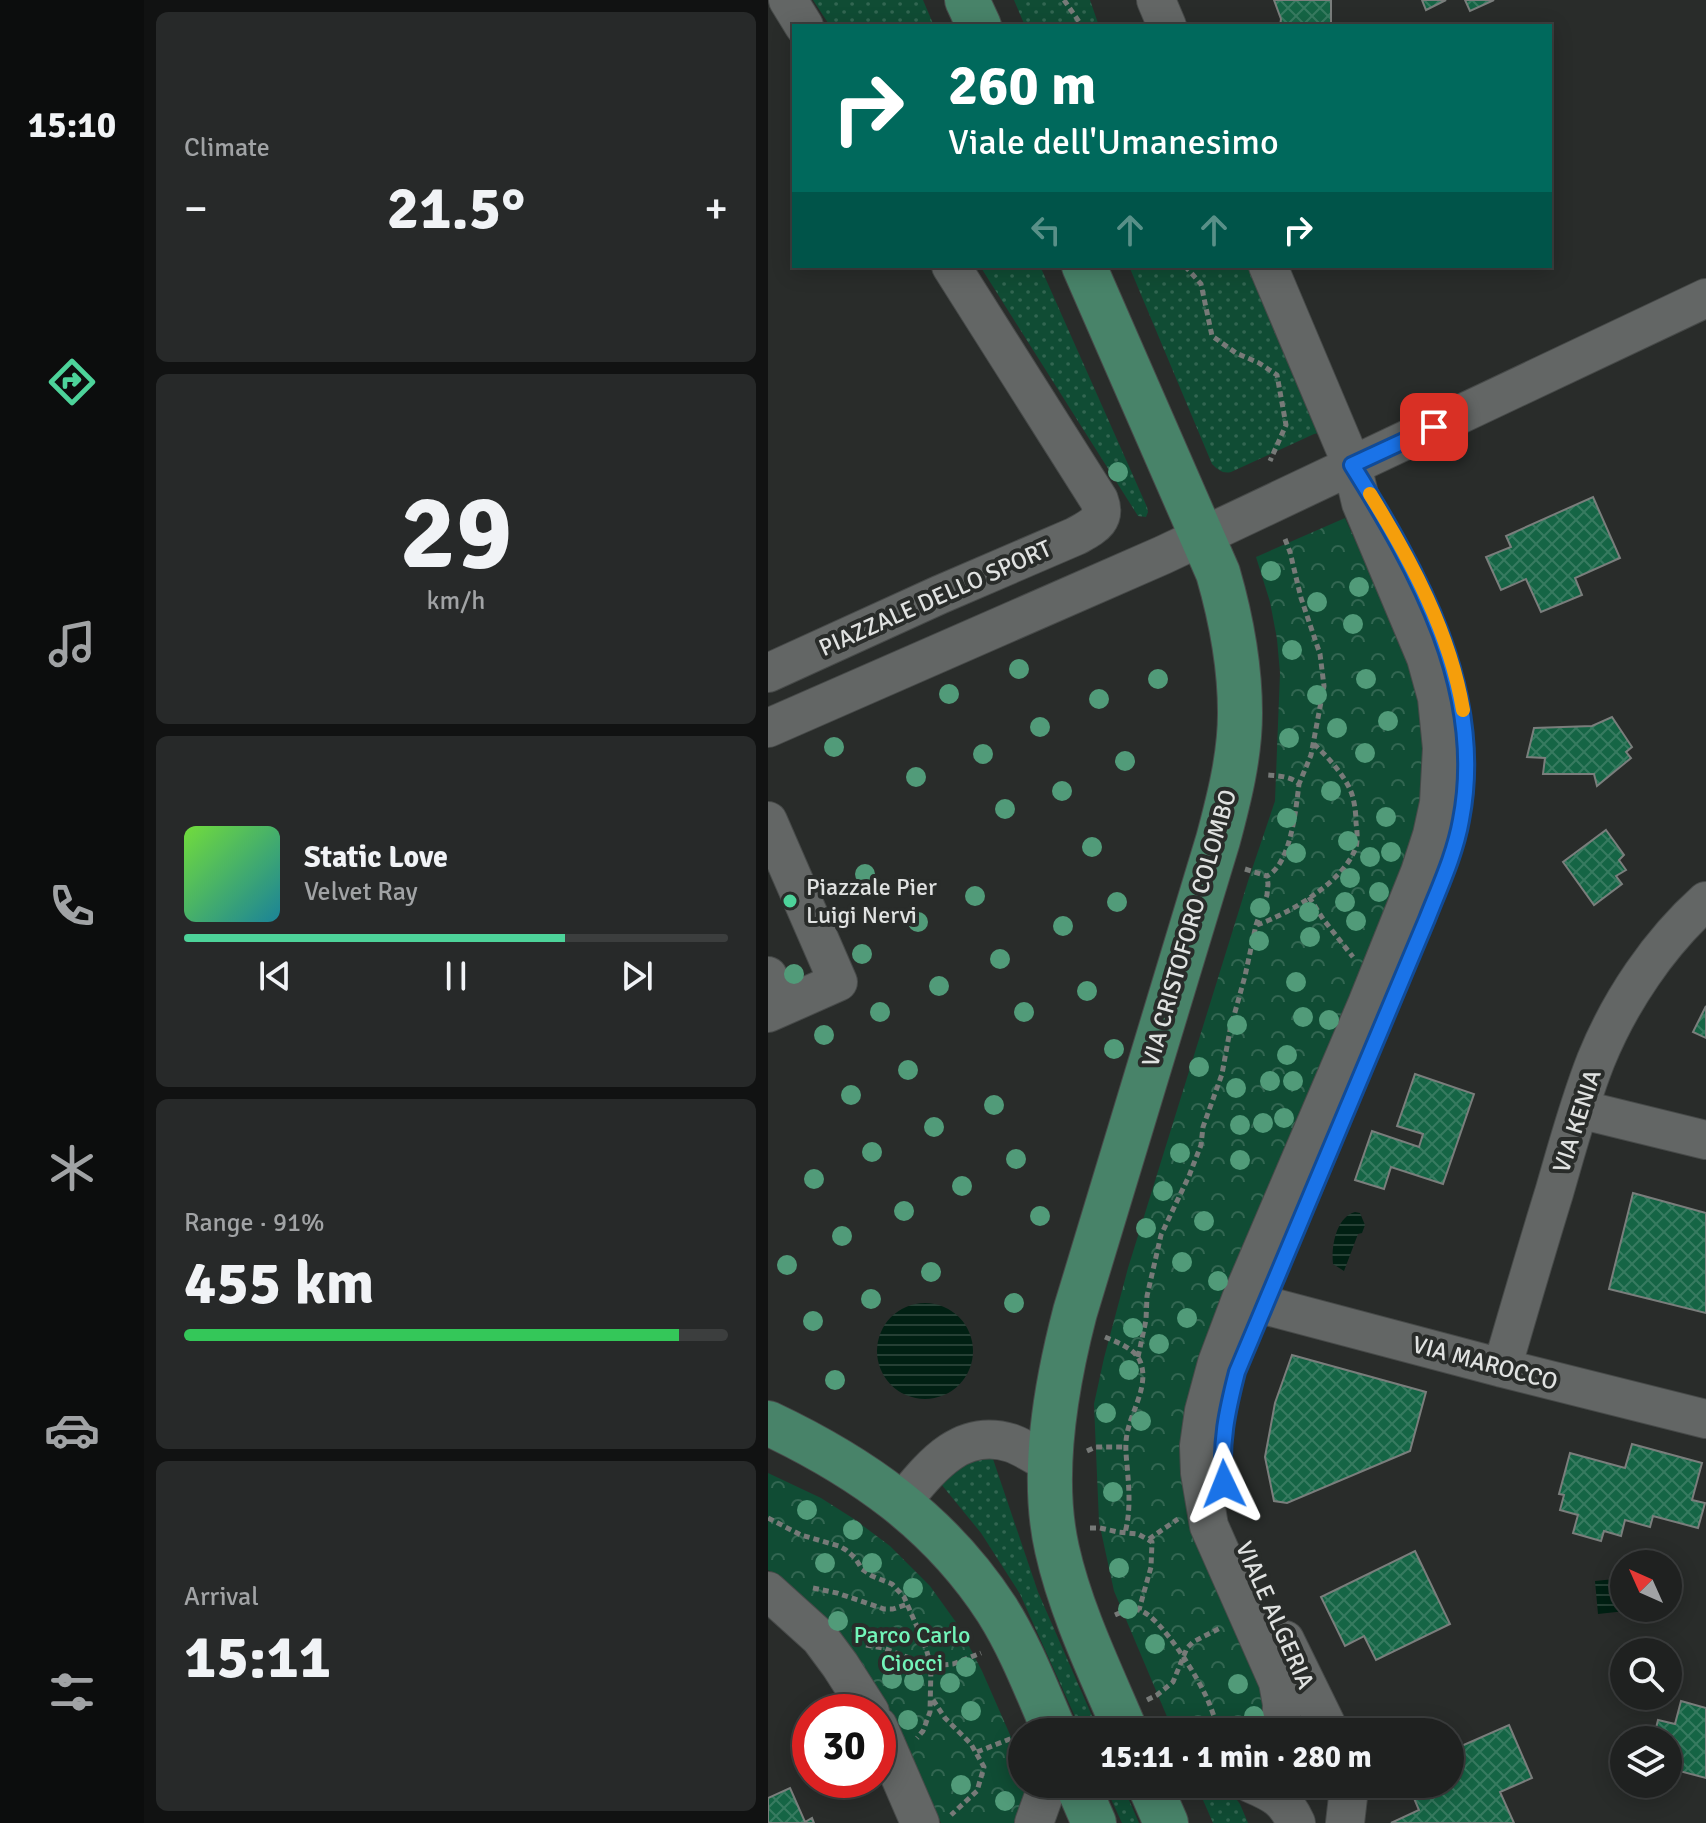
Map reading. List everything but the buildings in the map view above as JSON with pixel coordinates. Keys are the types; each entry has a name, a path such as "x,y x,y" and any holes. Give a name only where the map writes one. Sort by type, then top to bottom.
{"main road":[{"path":"967,0 978,24"},
{"name":"VIA CRISTOFORO COLOMBO","path":"1085,268 1221,584 1235,646 1240,714 1229,798 1218,840 1072,1322 1054,1422 1064,1459 1052,1520 1061,1566 1078,1616 1129,1718"},
{"path":"768,1423 874,1482 948,1547 997,1611 1025,1664 1034,1718"},
{"path":"1083,1798 1094,1823"},
{"path":"1155,1798 1166,1823"}],"street":[{"path":"788,0 803,24"},
{"path":"1156,0 1166,24"},
{"name":"PIAZZALE DELLO SPORT","path":"768,673 937,589 1076,536 1099,520 1102,509 1099,500 952,268"},
{"name":"VIALE ALGERIA","path":"1269,268 1352,465 1361,503 1420,642 1434,685 1442,748 1439,803 1426,854 1253,1301 1223,1431 1222,1465 1231,1515 1227,1537 1291,1709"},
{"path":"768,728 1202,536 1706,298"},
{"path":"937,589 959,644"},
{"path":"768,821 838,982 816,992 772,998"},
{"path":"768,887 816,992"},
{"name":"VIA KENIA","path":"1502,1368 1579,1109 1603,1045 1626,1002 1673,934 1706,901"},
{"path":"1579,1109 1706,1140"},
{"name":"VIA MAROCCO","path":"1253,1301 1706,1419"},
{"path":"901,1503 932,1465 950,1451 976,1441 996,1440 1064,1459"},
{"path":"768,1591 833,1694"},
{"path":"790,1629 840,1665 859,1694"},
{"path":"896,1757 933,1821"},
{"path":"885,1798 896,1823"},
{"path":"1034,1823 1043,1798"},
{"path":"1273,1798 1282,1800 1296,1823"},
{"path":"1345,1823 1348,1798"}],"path":[{"path":"1064,0 1081,24"},
{"path":"1187,268 1201,284 1212,336 1277,375 1286,425 1270,461"},
{"path":"1244,869 1267,876 1281,861 1296,810 1299,784 1307,769 1324,686 1320,654 1285,539"},
{"path":"1256,925 1285,913 1327,885 1357,846 1354,800 1349,788 1325,754 1313,743"},
{"path":"1267,775 1295,780 1299,784"},
{"path":"1138,1357 1146,1320 1147,1296 1161,1235 1201,1145 1203,1127 1222,1074 1256,925 1267,895 1267,876"},
{"path":"1309,897 1359,963"},
{"path":"1097,1334 1118,1342 1142,1363 1140,1396 1128,1427 1125,1447 1130,1499 1125,1533"},
{"path":"1064,1459 1096,1447 1125,1447"},
{"path":"1149,1539 1186,1514"},
{"path":"768,1518 801,1535 846,1550 862,1569 897,1587 908,1604 931,1666 928,1719 914,1741"},
{"path":"1080,1526 1138,1534 1152,1542 1151,1567 1139,1610"},
{"path":"809,1587 884,1609 908,1604"},
{"path":"1110,1616 1139,1610 1155,1620 1184,1656 1216,1718"},
{"path":"1136,1718 1173,1682 1187,1648 1227,1625"},
{"path":"857,1647 877,1646 938,1667 960,1662 983,1651"},
{"path":"929,1691 945,1718 977,1752 984,1767 980,1784 967,1802 933,1821"},
{"path":"977,1752 1008,1743"}],"green space":[{"path":"813,0 923,0 933,24 829,24"},
{"path":"1014,0 1090,0 1098,24 1024,24"},
{"path":"981,268 1041,268 1147,507 1146,517 1138,516"},
{"path":"1130,268 1250,268 1324,432 1231,472 1223,472 1212,464"},
{"path":"1345,518 1417,687 1425,769 1413,837 1364,969 1193,1388 1263,1691 1264,1718 1168,1718 1114,1591 1099,1522 1094,1404 1128,1268 1275,801 1280,673 1270,602 1256,557"},
{"path":"977,1458 993,1459 1038,1592 1093,1718 1076,1718 1020,1594 981,1533 941,1484 953,1468"},
{"name":"Parco Carlo Ciocci","path":"768,1473 821,1498 854,1519 890,1546 930,1586 958,1625 1008,1730 1008,1798 1026,1798 1018,1823 941,1823 911,1759 896,1739 896,1694 863,1694 768,1570"},
{"path":"1110,1798 1128,1798 1139,1823 1122,1823"},
{"path":"1202,1798 1236,1798 1248,1823 1213,1823"}],"shaded area":[{"path":"1355,1212 1360,1213 1365,1225 1362,1233 1358,1234 1344,1271 1333,1264 1334,1241 1343,1220"},
{"path":"925,1303 943,1307 959,1317 969,1333 973,1351 969,1369 959,1385 943,1395 925,1399 907,1395 891,1385 881,1369 877,1351 881,1333 891,1317 907,1307"},
{"path":"1610,1579 1610,1613 1598,1614 1595,1581"}],"slow traffic":[{"path":"1370,494 1407,559 1444,639 1463,710"}],"place":[{"name":"Piazzale Pier Luigi Nervi","path":"790,901"}],"route":[{"path":"1224,1484 1223,1431 1237,1372 1427,919 1452,855 1461,819 1467,756 1461,698 1449,655 1407,559 1352,465 1434,427"}]}
